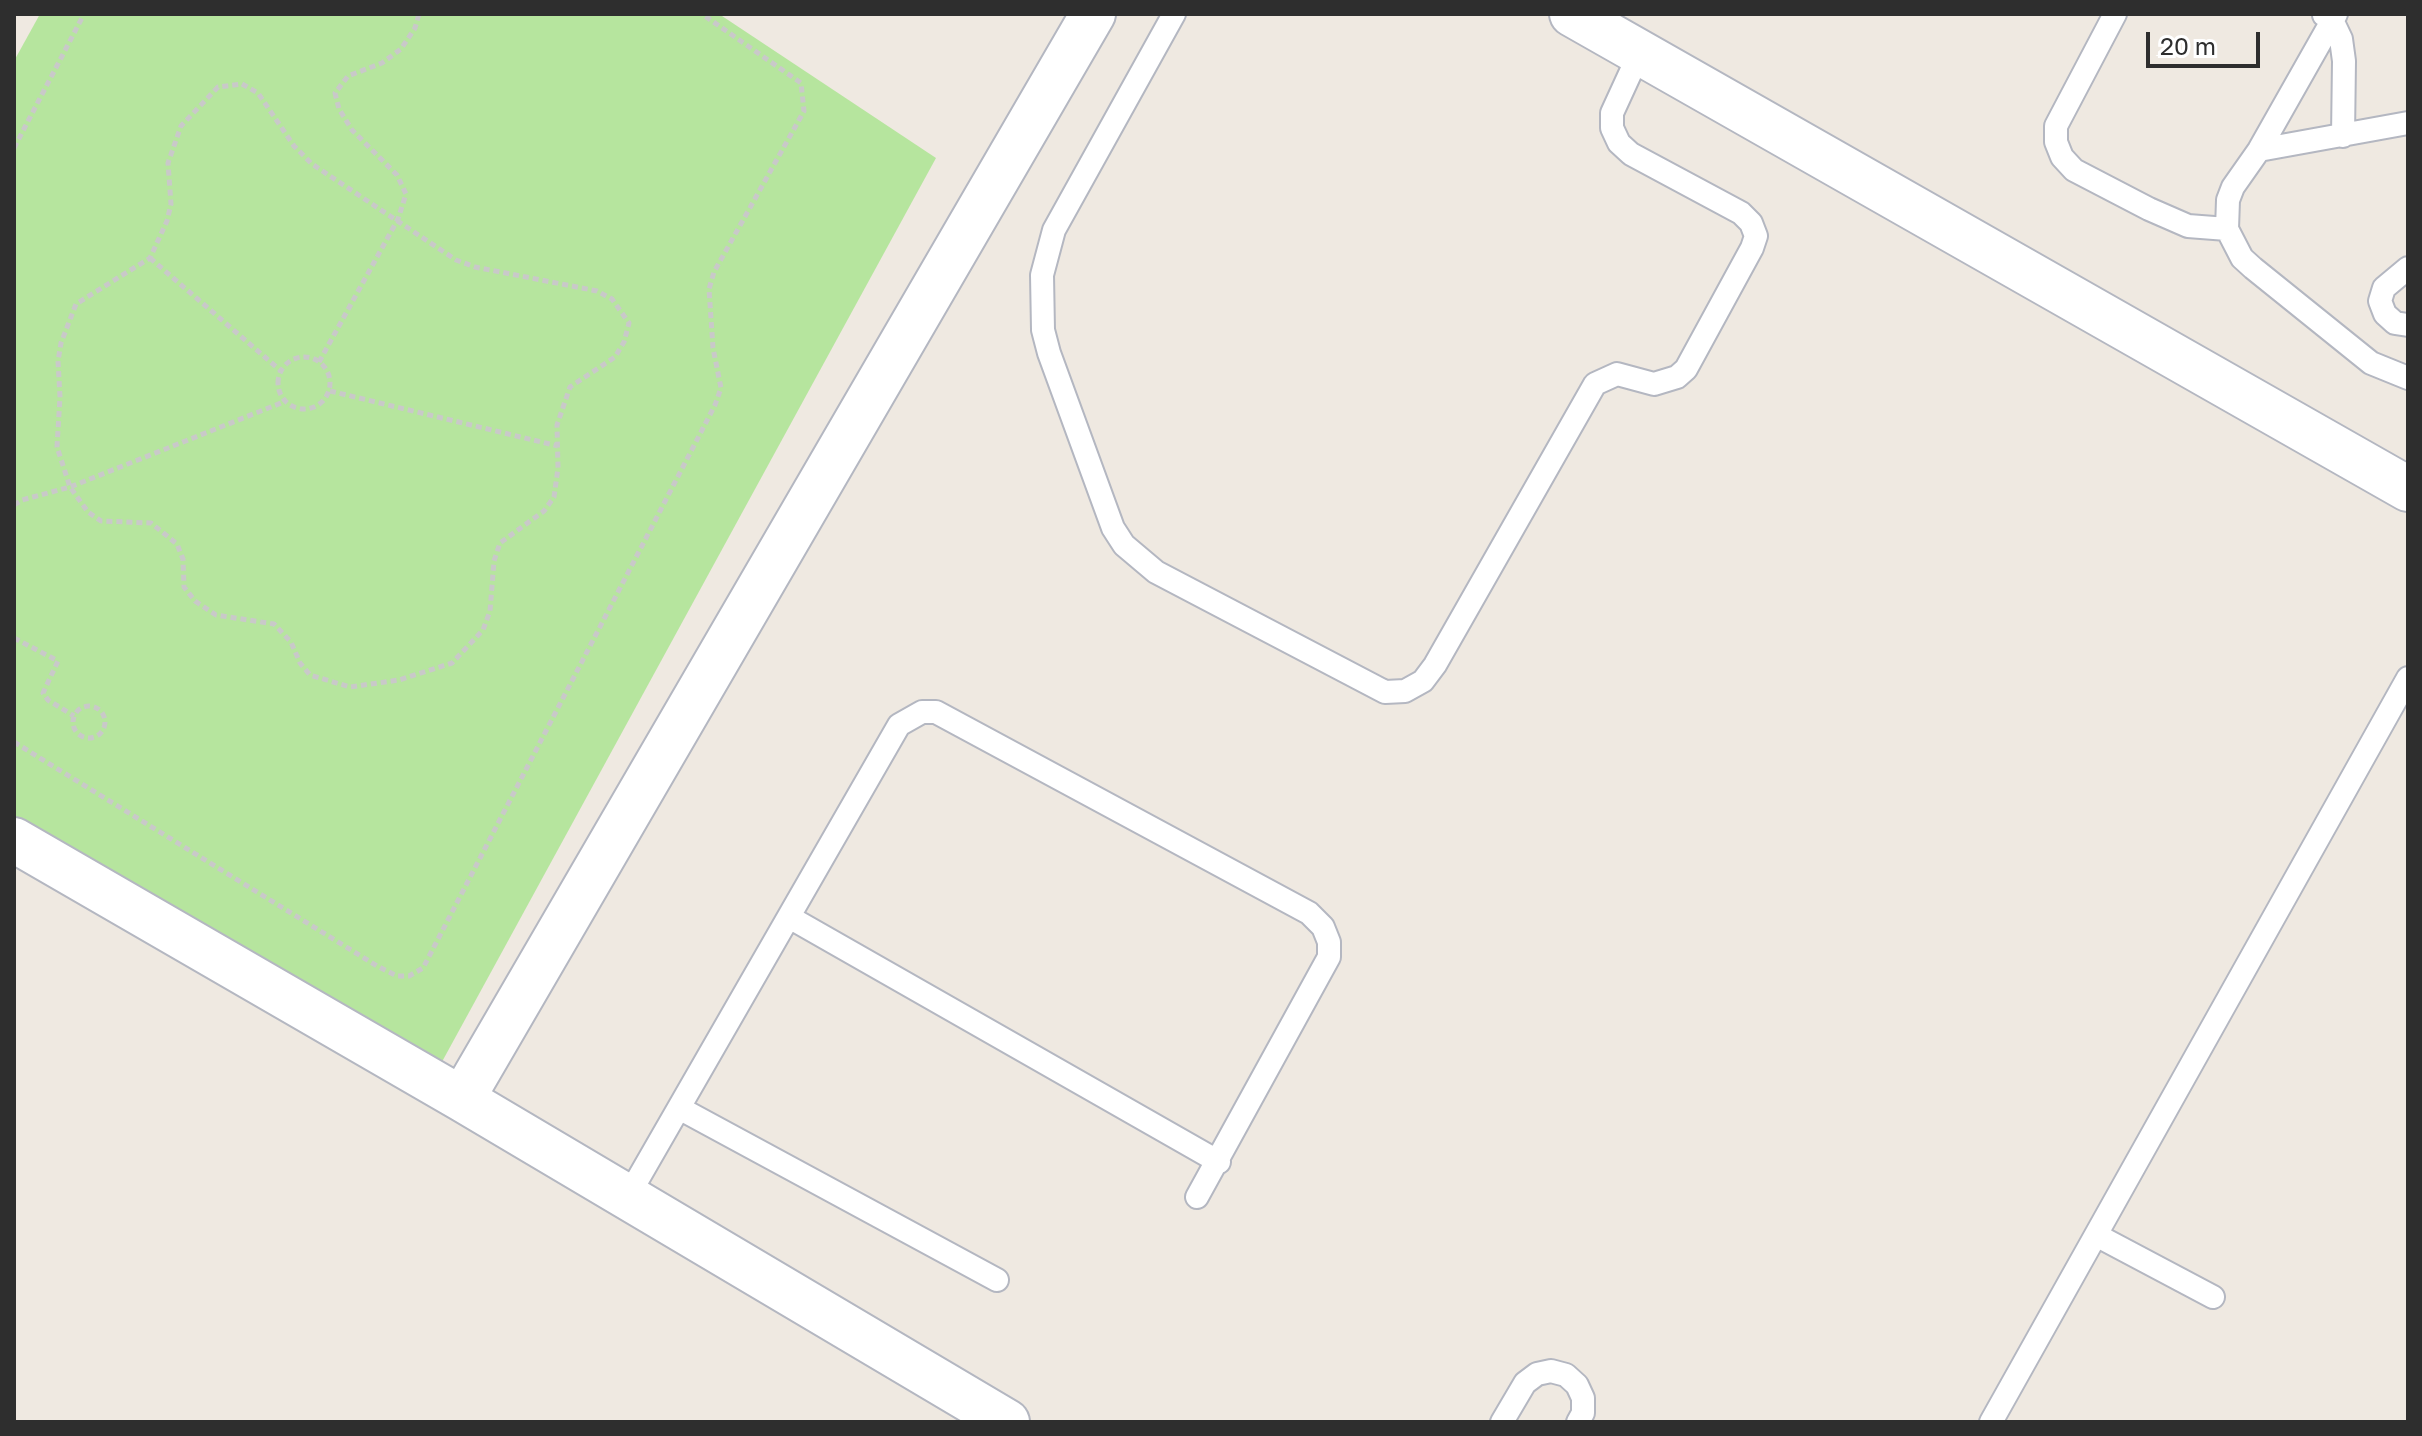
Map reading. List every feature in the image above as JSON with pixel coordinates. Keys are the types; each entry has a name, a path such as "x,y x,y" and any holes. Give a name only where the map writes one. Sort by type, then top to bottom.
{"street":[{"path":"462,1099 1093,14"},
{"path":"1572,14 2408,489"},
{"path":"14,840 462,1099 1007,1422"}],"lane":[{"path":"1174,14 1054,230 1042,275 1043,330 1049,353 1113,528 1124,545 1156,572 1385,692 1405,691 1423,681 1435,665 1595,384 1617,374 1654,384 1677,377 1686,369 1752,248 1756,236 1751,223 1741,213 1631,154 1619,143 1612,128 1612,113 1640,52"},
{"path":"2115,14 2056,126 2056,142 2062,157 2082,175 2149,209 2188,226 2227,229"},
{"path":"2330,16 2259,150 2228,200 2227,229 2233,244 2253,268 2293,296 2371,363 2408,378"},
{"path":"2330,16 2341,39 2344,61 2343,136"},
{"path":"2259,150 2408,123"},
{"path":"2408,268 2384,288 2380,301 2385,314 2395,323 2408,325"},
{"path":"1991,1422 2408,678"},
{"path":"627,1198 899,725 922,712 936,712 1309,913 1323,927 1329,942 1329,957 1219,1162 1197,1197"},
{"path":"789,917 1219,1162"},
{"path":"679,1108 997,1280"},
{"path":"2096,1235 2213,1297"},
{"path":"1502,1422 1525,1383 1537,1374 1551,1371 1566,1375 1577,1385 1583,1398 1583,1413 1578,1422"}],"path":[{"path":"14,148 84,14"},
{"path":"319,362 398,219 406,194 397,175 352,130 339,109 335,93 348,76 382,63 401,49 415,28 419,14"},
{"path":"14,742 377,966 397,976 409,976 423,968 715,405 721,388 709,289 714,272 804,111 801,83 702,14"},
{"path":"242,84 258,93 294,146 312,164 398,219 456,260 475,267 597,291 622,311 629,323 624,342 615,357 570,387 557,425 554,497 544,511 500,543 494,561 490,611 483,630 452,663 399,680 350,687 310,675 300,663 291,642 274,624 216,615 195,601 184,587 183,559 177,544 151,523 101,521 88,512 70,487 57,447 61,343 76,304 150,258 167,221 171,204 168,163 181,126 218,87 242,84"},
{"path":"150,258 281,371"},
{"path":"298,358 319,362 330,380 330,391 316,407 305,410 286,401 280,392 281,371 298,358"},
{"path":"330,391 558,446"},
{"path":"14,505 70,487 286,401"},
{"path":"14,638 58,661 43,693 74,716 75,731 80,736 95,737 102,733 104,718 93,707 86,706 74,716"}],"green space":[{"path":"40,14 719,14 936,158 426,1091 14,838 14,61"}]}
